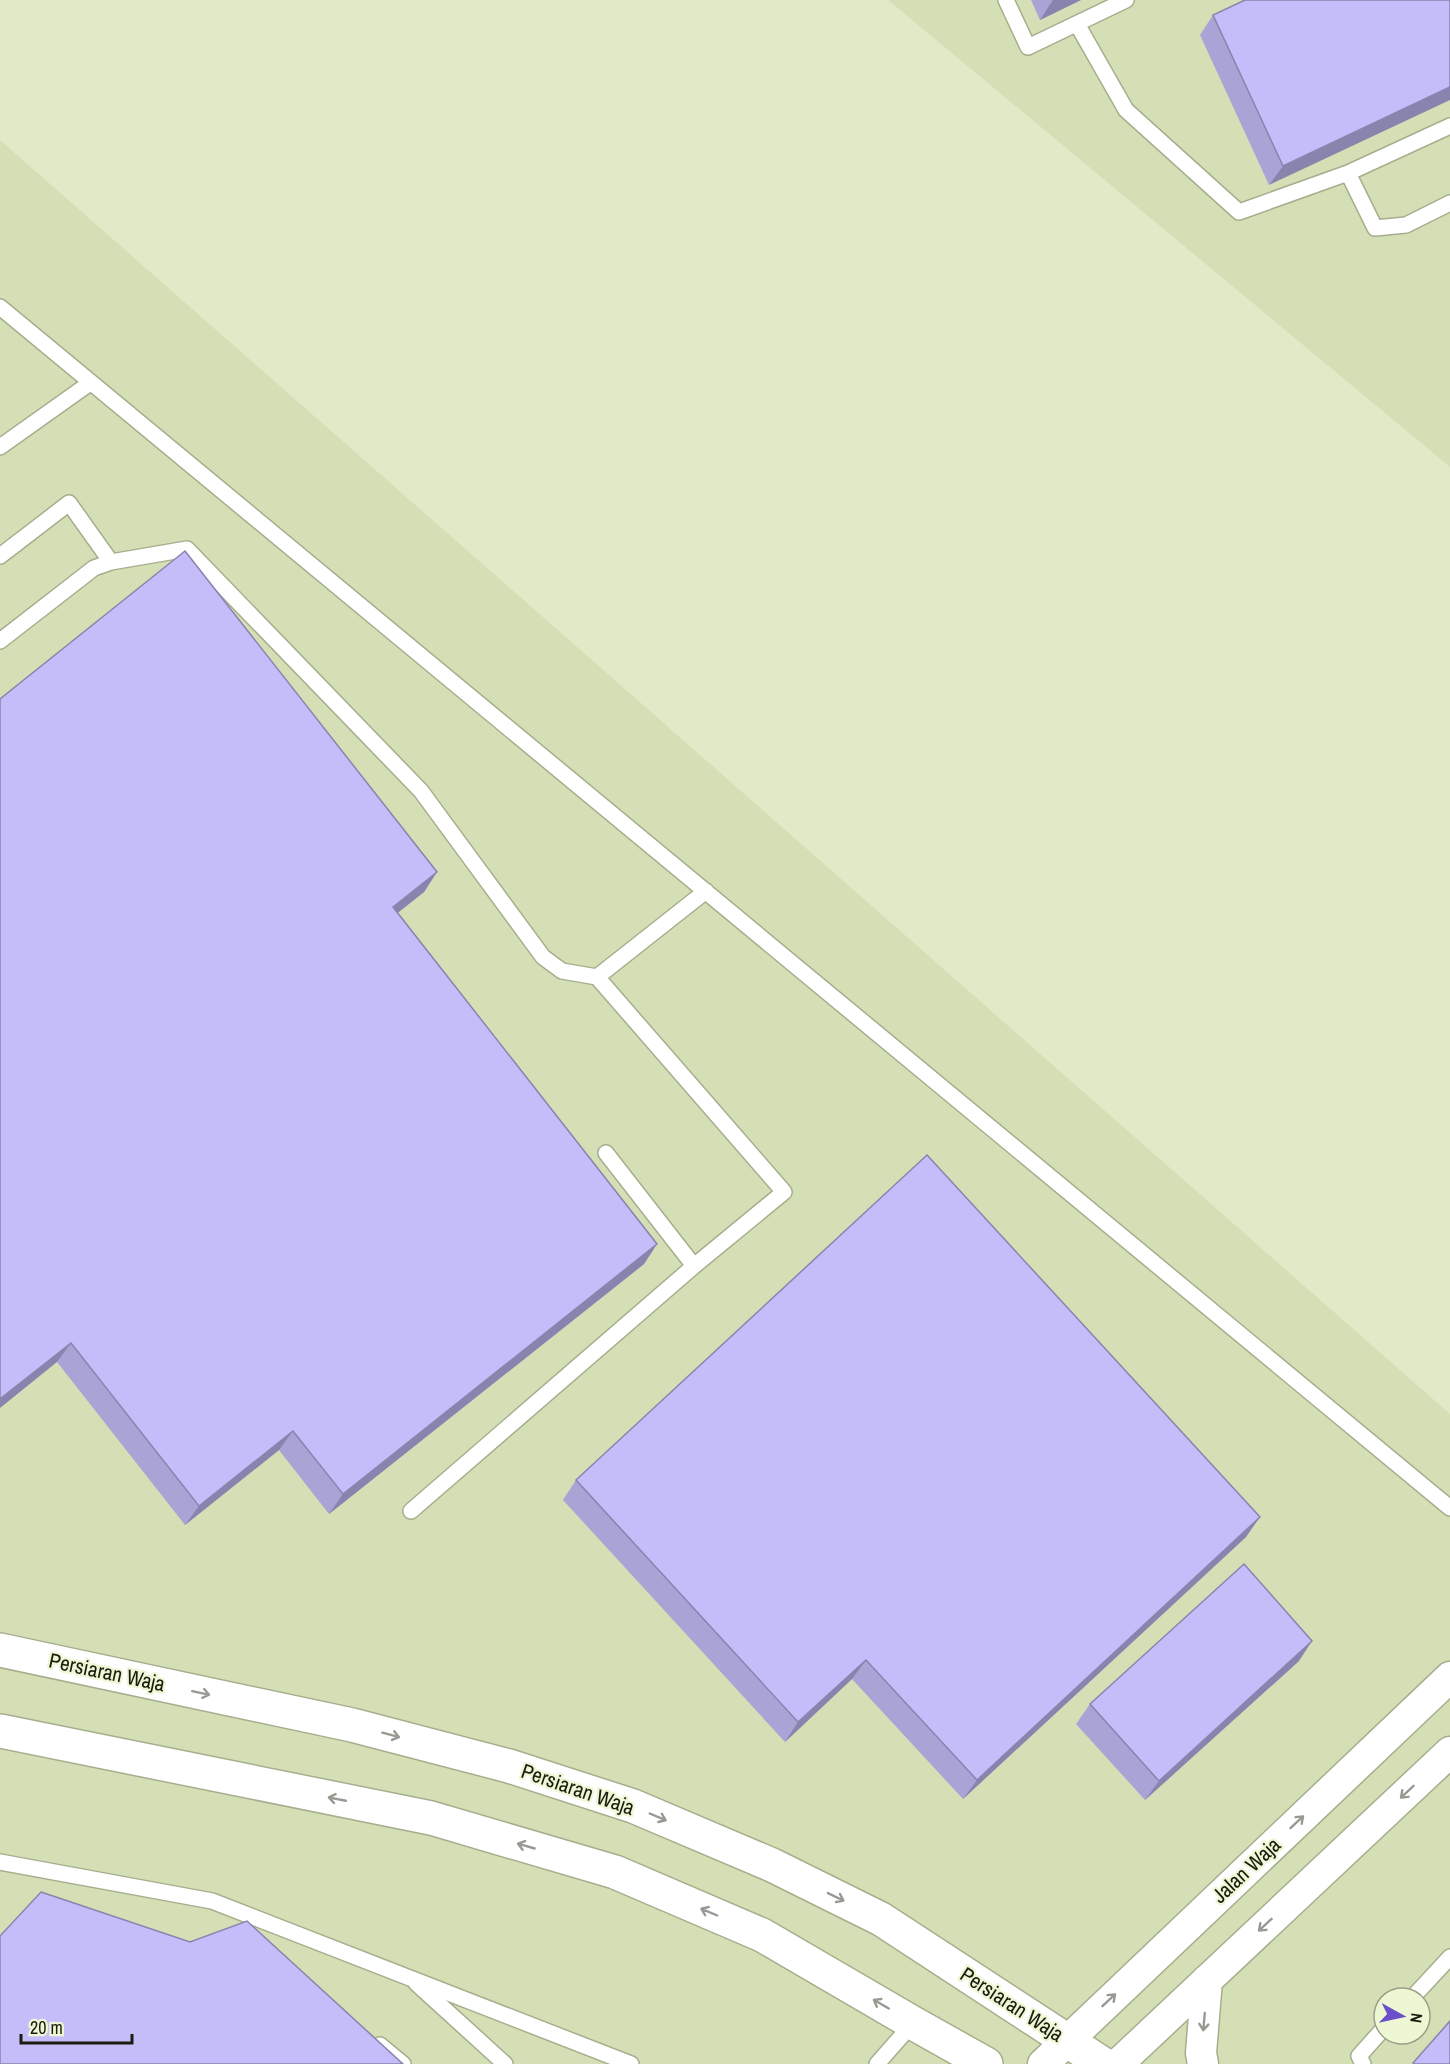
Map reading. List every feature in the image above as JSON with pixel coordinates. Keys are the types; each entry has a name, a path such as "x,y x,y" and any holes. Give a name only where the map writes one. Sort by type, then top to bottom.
{"street":[{"name":"Persiaran Waja","path":"0,1650 352,1725 509,1766 633,1806 772,1865 881,1919 1103,2064"},
{"name":"Jalan Waja","path":"1043,2064 1450,1677"},
{"path":"0,1731 431,1818 615,1872 762,1935 986,2064"},
{"path":"1118,2064 1450,1752"},
{"path":"1203,2064 1201,2052 1207,1980"}],"lane":[{"path":"1006,0 1028,47 1126,0"},
{"path":"1077,24 1126,110 1239,212 1348,173 1450,126"},
{"path":"1348,173 1375,228 1406,225 1450,203"},
{"path":"0,307 1450,1508"},
{"path":"0,447 90,383"},
{"path":"0,556 69,503 111,562"},
{"path":"0,641 94,568 111,562 187,549 421,791 543,957 562,971 597,977 784,1192 694,1266 411,1511"},
{"path":"597,977 705,891"},
{"path":"606,1154 694,1266"},
{"path":"0,1862 212,1901 631,2064"},
{"path":"212,1901 249,1932"},
{"path":"1423,1986 1450,1957"},
{"path":"410,1978 505,2064"},
{"path":"877,2064 913,2023"},
{"path":"367,2033 403,2064"},
{"path":"1363,2064 1359,2056 1372,2041"}],"shaded area":[{"path":"888,0 1450,0 1450,467"},
{"path":"0,140 1450,1414 1450,2064 0,2064"}],"building":[{"path":"1245,0 1450,0 1450,87 1283,166 1213,15"},
{"path":"185,551 437,872 393,907 657,1244 343,1494 293,1431 199,1506 71,1343 0,1399 0,699"},
{"path":"927,1155 1260,1517 977,1780 866,1660 798,1722 576,1480"},
{"path":"1244,1564 1312,1641 1159,1781 1090,1704"},
{"path":"41,1892 190,1942 247,1921 403,2064 0,2064 0,1936"},
{"path":"1450,2021 1450,2064 1414,2064 1428,2046 1432,2046 1432,2041"}]}
